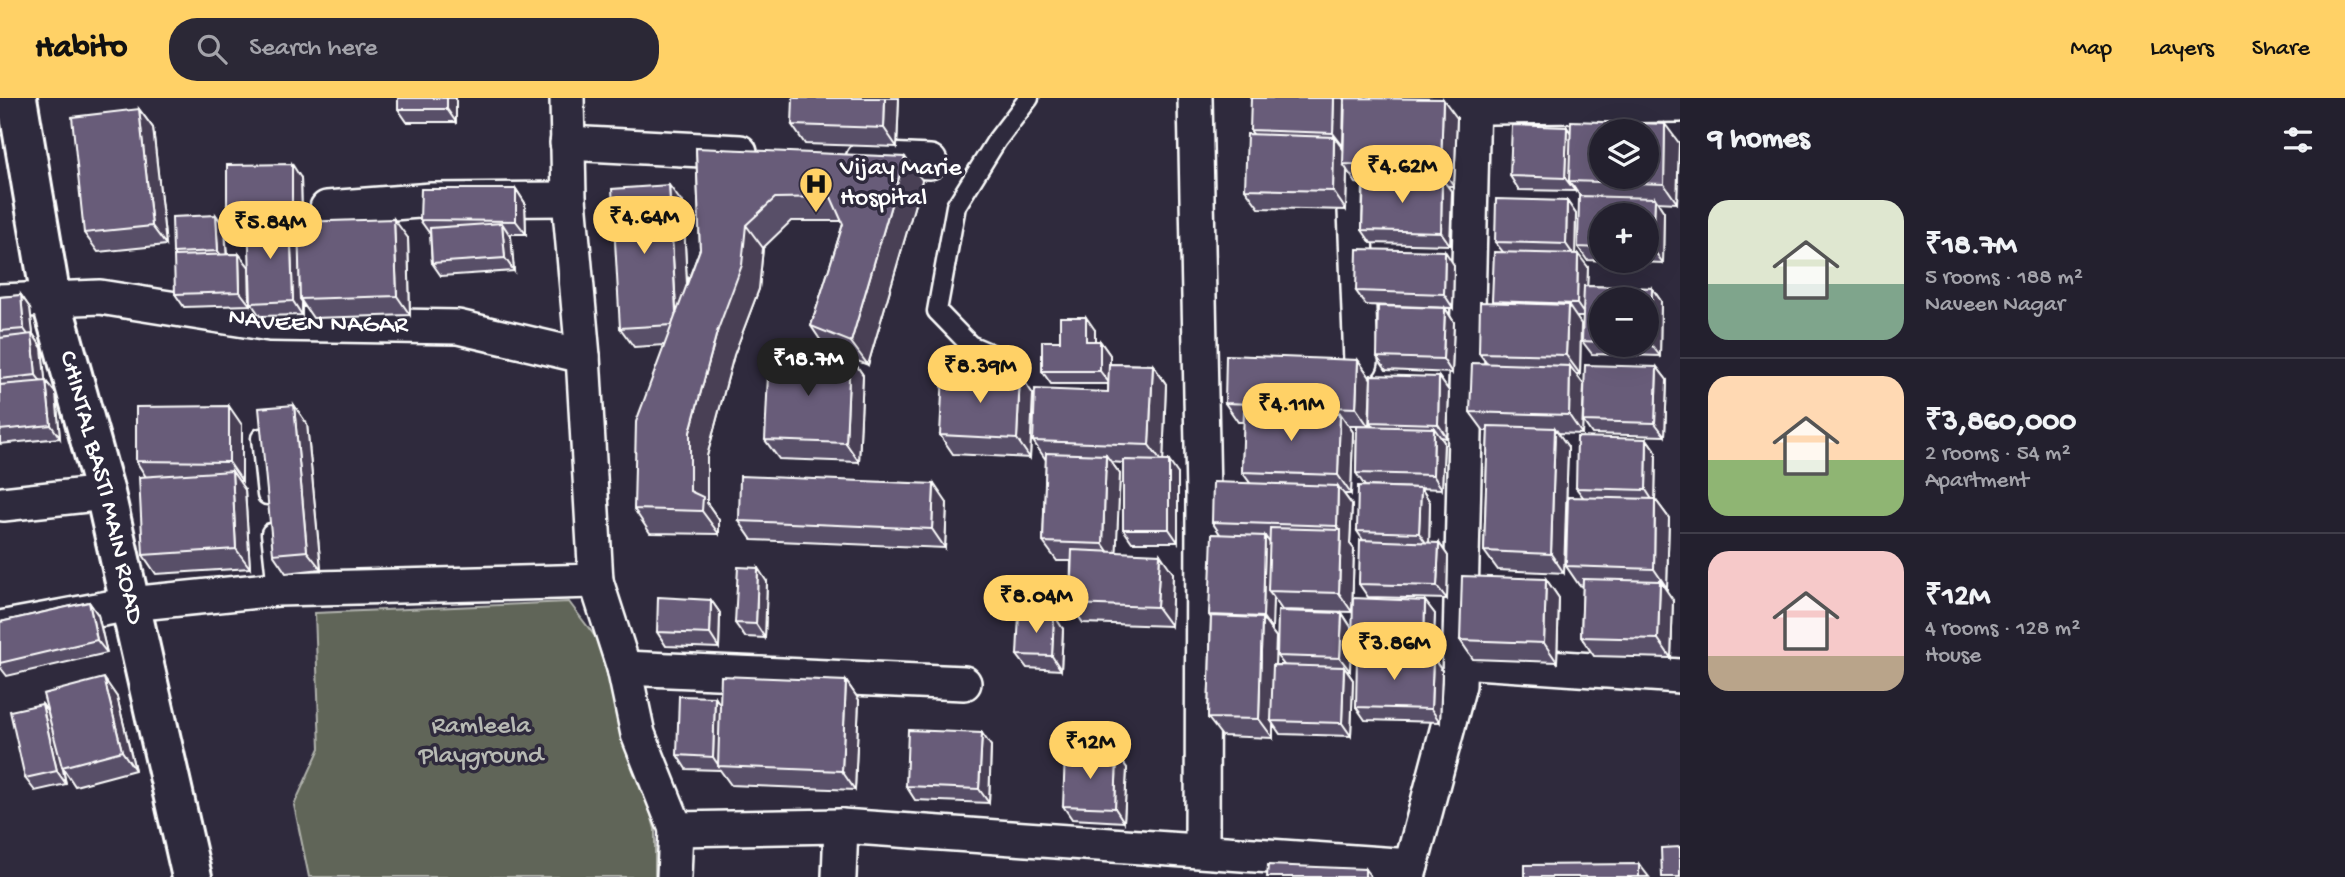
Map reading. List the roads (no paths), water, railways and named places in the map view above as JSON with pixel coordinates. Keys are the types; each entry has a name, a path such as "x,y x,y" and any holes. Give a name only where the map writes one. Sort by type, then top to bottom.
{"street":[{"name":"CHINTAL BASTI MAIN ROAD","path":"17,98 51,299 105,493 192,877"},
{"path":"567,98 569,198 583,356 596,581 624,668 638,734 676,829 674,877"},
{"path":"1195,98 1203,495 1202,849"},
{"path":"1361,362 1351,142 1355,117 1368,108 1473,102 1634,101 1680,105"},
{"path":"676,829 841,827 1202,849 1410,871 1460,685 1473,102"},
{"path":"567,143 777,154"},
{"path":"832,157 930,162"},
{"path":"327,208 432,200 569,198"},
{"name":"NAVEEN NAGAR","path":"0,301 100,297 270,324 458,327 583,356"},
{"path":"4,504 105,493"},
{"path":"0,628 130,604 277,589 596,581"},
{"path":"1460,661 1680,676"},
{"path":"624,668 964,683"},
{"path":"839,877 841,827"}],"lane":[{"path":"1010,362 970,345 937,311 956,206 996,139 1029,98"},
{"path":"261,438 277,589"}],"place":[{"name":"Vijay Marie Hospital","path":"816,214"}],"park label":[{"name":"Ramleela Playground","path":"481,742"}]}
